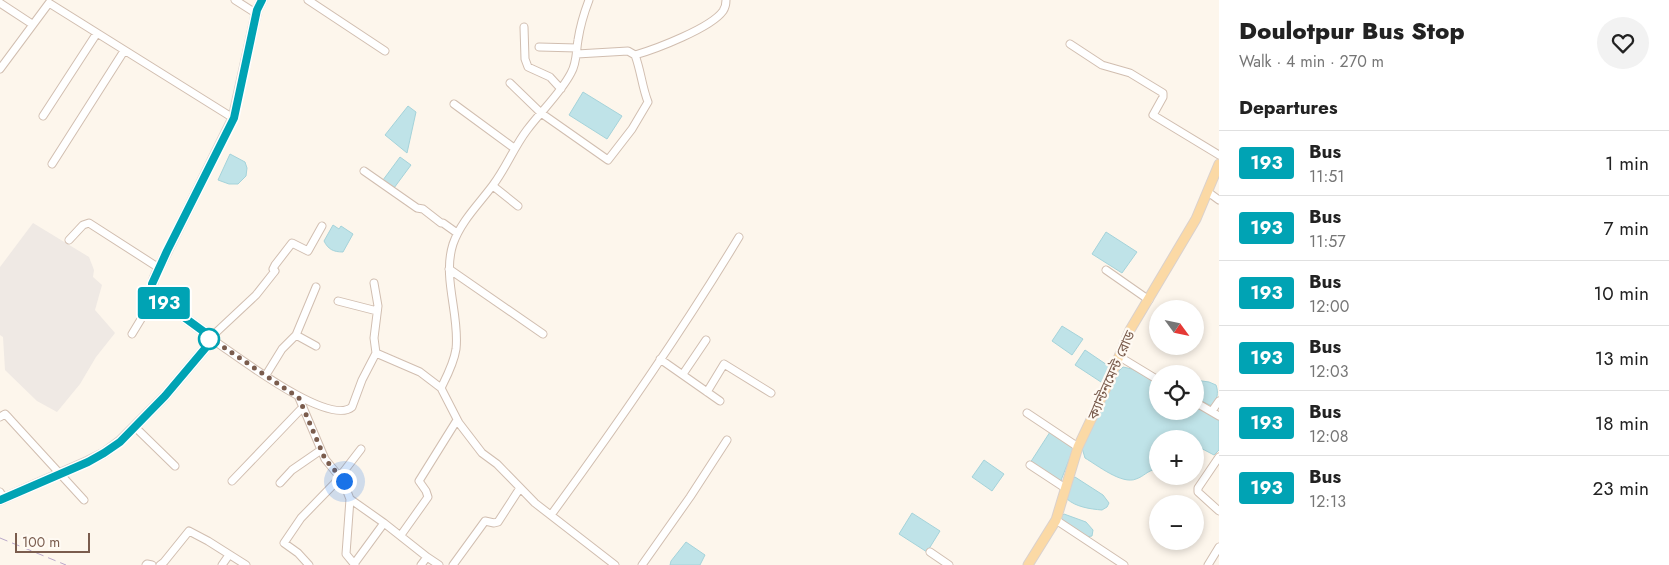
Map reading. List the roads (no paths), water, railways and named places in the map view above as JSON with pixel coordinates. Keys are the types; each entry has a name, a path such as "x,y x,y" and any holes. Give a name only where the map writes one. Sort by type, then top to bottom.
{"main road":[{"path":"1,497 88,462 120,442 193,364 208,345 209,339 207,334 155,296 152,284 234,118 256,14 262,0"},
{"name":"ক্যান্টনমেন্ট রোড","path":"1028,565 1056,520 1078,447 1120,357 1130,330 1196,219 1219,164"}],"street":[{"path":"235,0 256,14"},
{"path":"308,0 385,51"},
{"path":"441,388 454,361 456,349 456,324 449,269 452,246 462,224 499,177 514,148 561,89 572,72 583,16 589,0"},
{"path":"635,56 655,49 720,15 725,9 726,0"},
{"path":"0,3 32,24"},
{"path":"0,69 49,3 234,118"},
{"path":"524,27 525,59 528,67 546,74 561,89"},
{"path":"43,116 97,33"},
{"path":"1070,44 1102,65 1130,73 1162,93 1163,97 1153,115 1219,155"},
{"path":"510,83 541,113 608,160 632,129 648,102 642,88 639,66 635,56 628,51 577,51 539,47"},
{"path":"52,164 124,51"},
{"path":"454,104 514,148"},
{"path":"364,171 457,233"},
{"path":"492,186 518,206"},
{"path":"1208,192 1219,200"},
{"path":"69,240 83,225 89,223 159,268"},
{"path":"322,226 308,251 292,243 275,265 273,269 275,271 256,296 209,339 299,398 330,410 349,409 354,403 362,380 376,353 374,338 378,311 374,283"},
{"path":"551,516 618,424 706,292 739,237"},
{"path":"449,269 543,334"},
{"path":"1106,270 1149,300"},
{"path":"266,375 282,349 296,335 316,287"},
{"path":"132,334 155,296"},
{"path":"338,302 378,311"},
{"path":"296,335 316,346"},
{"path":"682,374 706,340"},
{"path":"376,353 420,372 441,388 457,420 482,453 497,464 551,516 615,565"},
{"path":"1120,357 1149,375"},
{"path":"660,359 720,402"},
{"path":"707,392 724,364 771,393"},
{"path":"299,398 325,459 344,481 350,499 346,554 354,564 384,523"},
{"path":"1212,411 1219,401"},
{"path":"232,482 303,407"},
{"path":"1204,407 1219,416"},
{"path":"1027,413 1078,447"},
{"path":"1,414 8,417 84,500"},
{"path":"401,535 428,497 419,481 457,420"},
{"path":"135,427 175,466"},
{"path":"642,565 727,440"},
{"path":"309,565 284,543 301,518 334,484 361,449"},
{"path":"280,483 292,470 321,450"},
{"path":"1219,457 1198,488 1198,492 1219,511"},
{"path":"1030,465 1065,488"},
{"path":"454,565 485,521 498,522 520,488"},
{"path":"350,499 401,535 438,565"},
{"path":"1056,520 1124,565"},
{"path":"164,564 189,531 246,565"},
{"path":"1208,565 1219,546"},
{"path":"930,552 949,565"},
{"path":"222,565 229,556"},
{"path":"421,565 427,557"},
{"path":"146,565 152,565"}],"water":[{"path":"583,92 622,116 607,139 569,115"},
{"path":"408,106 416,112 407,153 385,135"},
{"path":"230,154 245,162 247,168 246,176 238,184 229,184 218,180"},
{"path":"400,157 411,165 394,188 383,180"},
{"path":"333,225 339,229 341,226 353,234 343,252 331,250 324,241"},
{"path":"1106,232 1137,252 1122,273 1092,254"},
{"path":"1062,326 1083,339 1072,355 1052,341"},
{"path":"1085,350 1113,369 1104,384 1075,365"},
{"path":"1123,367 1132,369 1149,379 1149,420 1204,420 1204,411 1219,420 1219,450 1214,455 1204,450 1204,430 1149,430 1149,472 1139,478 1130,480 1117,477 1085,458 1082,448 1119,371"},
{"path":"1204,381 1216,385 1217,396 1212,406 1204,402"},
{"path":"1050,432 1074,447 1060,483 1030,463"},
{"path":"984,460 1004,474 992,491 972,477"},
{"path":"1075,477 1103,495 1109,503 1107,507 1102,510 1088,508 1079,506 1067,499 1071,480"},
{"path":"912,513 940,531 927,552 899,534"},
{"path":"1064,514 1086,522 1093,530 1092,536 1086,537 1063,522 1061,517"},
{"path":"686,542 705,555 700,565 670,565 671,561"}],"railway":[{"path":"0,538 66,565"}]}
